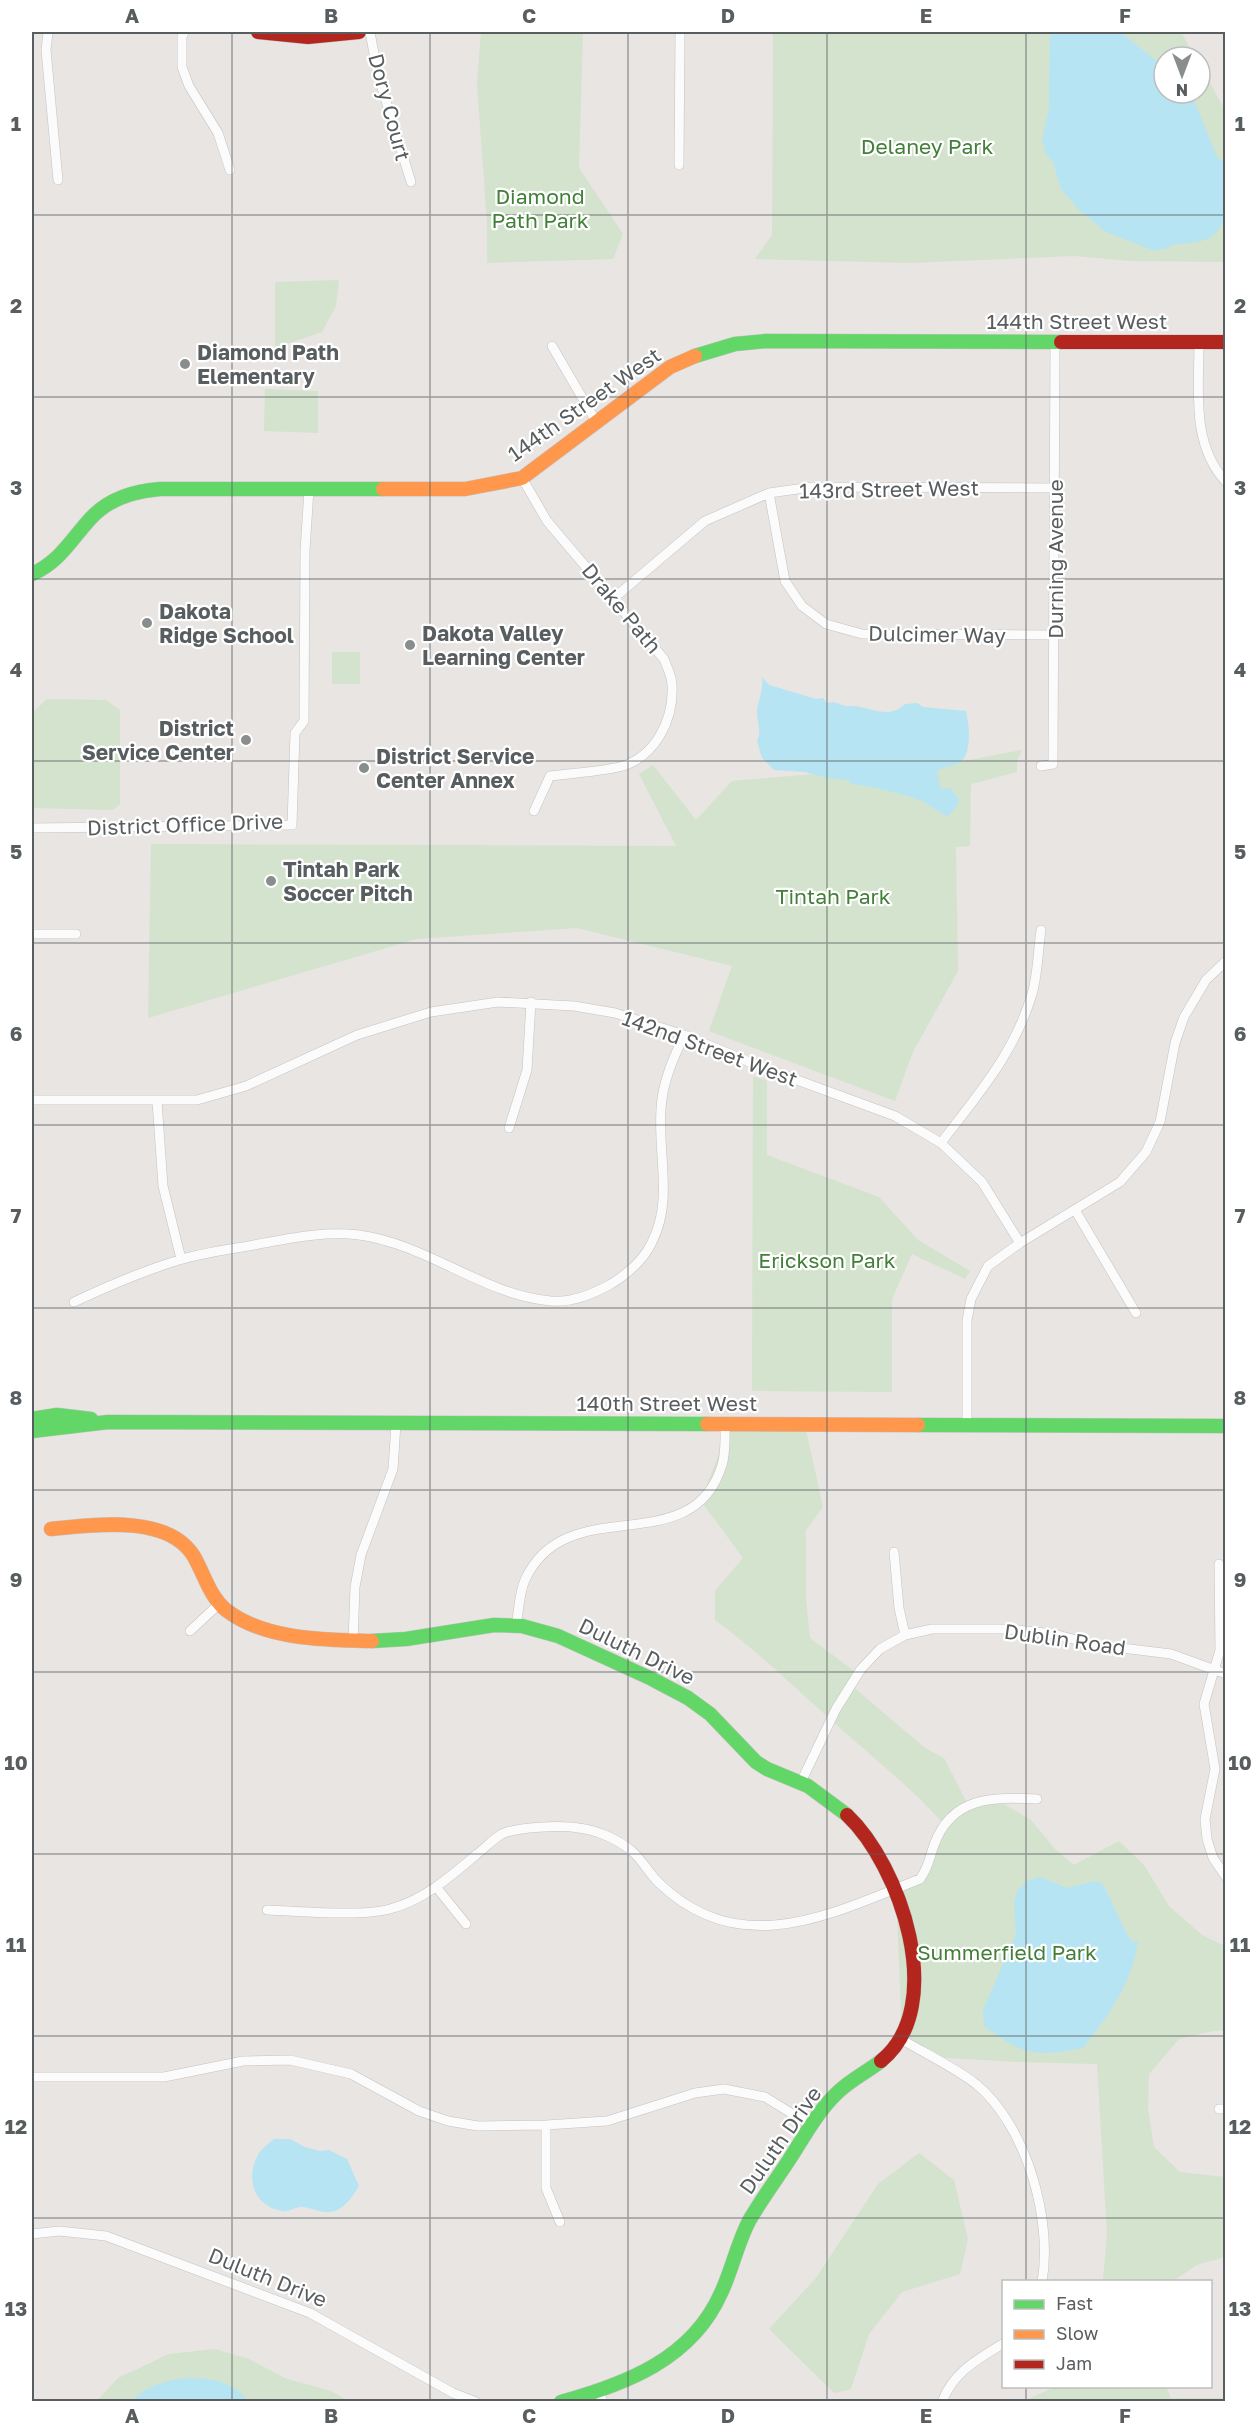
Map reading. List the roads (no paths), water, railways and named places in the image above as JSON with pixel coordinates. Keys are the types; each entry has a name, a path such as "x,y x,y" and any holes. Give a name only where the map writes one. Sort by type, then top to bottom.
{"street":[{"path":"48,32 46,50 58,180"},
{"path":"184,32 182,67 189,86 218,133 230,171"},
{"path":"258,32 280,37 325,38 359,32"},
{"name":"Dory Court","path":"370,32 378,75 411,182"},
{"path":"680,32 680,165"},
{"name":"144th Street West","path":"32,574 45,568 64,553 103,507 136,491 160,489 465,489 522,478 670,367 702,353 735,344 766,341 1226,342"},
{"name":"Durning Avenue","path":"1041,766 1053,764 1055,342"},
{"path":"1199,342 1199,427 1208,459 1226,482"},
{"path":"552,346 597,423"},
{"name":"Drake Path","path":"522,478 547,521 664,659 672,683 672,709 659,739 641,756 620,766 550,776 534,812"},
{"name":"143rd Street West","path":"614,598 705,521 770,493 812,487 1055,488"},
{"name":"District Office Drive","path":"32,828 292,825 295,733 304,721 305,551 309,489"},
{"name":"Dulcimer Way","path":"770,493 786,581 802,606 826,624 862,634 1054,635"},
{"path":"941,1143 1000,1065 1018,1034 1033,991 1041,930"},
{"path":"32,934 76,934"},
{"path":"967,1426 967,1320 971,1299 988,1266 1020,1243 1120,1182 1146,1152 1160,1122 1175,1043 1184,1017 1206,980 1226,961"},
{"path":"509,1128 527,1070 531,1002"},
{"name":"142nd Street West","path":"32,1100 197,1100 236,1090 357,1035 422,1014 469,1005 531,1002 574,1006 615,1014 684,1035 759,1066 895,1116 941,1143 982,1182 1020,1243"},
{"path":"74,1302 132,1276 182,1259 306,1235 358,1235 409,1247 516,1295 552,1302 575,1299 597,1292 634,1266 653,1241 663,1208 662,1100 671,1065 684,1035"},
{"path":"158,1101 163,1186 182,1259"},
{"path":"1075,1210 1136,1313"},
{"name":"140th Street West","path":"32,1419 57,1415 108,1422"},
{"name":"140th Street West","path":"32,1431 108,1422 1226,1426"},
{"path":"353,1641 357,1576 361,1555 393,1469 396,1424"},
{"path":"516,1625 524,1582 534,1564 563,1538 582,1531 675,1517 693,1508 707,1496 723,1463 725,1424"},
{"path":"51,1529 94,1525 151,1528 178,1539 194,1556 219,1604 190,1631"},
{"path":"894,1552 899,1608 906,1635"},
{"path":"1219,1564 1220,1650 1204,1704 1215,1769 1205,1818 1207,1839 1213,1858 1226,1876"},
{"name":"Duluth Drive","path":"219,1604 258,1628 302,1636 353,1641 403,1640 482,1627 516,1625 552,1633 678,1691 710,1715 745,1754 762,1767 801,1782 830,1800 858,1824 880,1855 896,1889 912,1953 913,1989 910,2019 902,2039 887,2058 836,2093 812,2126 744,2230 718,2300 700,2331 662,2364 601,2397 561,2402"},
{"name":"Dublin Road","path":"801,1782 836,1709 861,1669 880,1649 906,1635 932,1629 1031,1631 1076,1638 1110,1648 1171,1654 1226,1674"},
{"path":"267,1910 355,1912 390,1909 437,1888 503,1833 540,1827 579,1828 607,1835 632,1852 658,1882 680,1901 705,1914 733,1923 762,1927 806,1922 920,1880 929,1866 934,1845 944,1824 962,1808 979,1801 1000,1797 1037,1799"},
{"path":"437,1888 466,1924"},
{"path":"902,2039 976,2084 1005,2115 1022,2147 1035,2184 1041,2218 1044,2269 1042,2280"},
{"path":"32,2077 164,2077 243,2061 290,2060 351,2074 420,2111 448,2121 478,2126 546,2126 607,2121 696,2093 724,2089 765,2097 812,2126"},
{"path":"546,2126 546,2188 560,2222"},
{"name":"Duluth Drive","path":"32,2234 59,2230 106,2236 310,2313 453,2393 476,2402"},
{"path":"942,2402 947,2388 967,2367 1002,2344"},
{"path":"447,2402 453,2393"}],"water":[{"path":"1050,32 1122,32 1152,57 1152,105 1196,105 1217,157 1225,163 1227,194 1225,214 1217,232 1205,240 1172,245 1155,251 1106,232 1079,210 1061,189 1053,162 1046,154 1042,139 1049,108"},
{"path":"762,677 769,685 816,699 823,698 827,703 845,706 889,712 905,704 917,703 923,707 966,711 969,738 966,753 959,763 942,768 937,772 941,789 950,788 959,799 957,806 948,816 918,800 876,788 851,784 848,780 827,778 805,772 774,770 762,758 757,741 759,730 757,712"},
{"path":"1040,1877 1067,1888 1094,1881 1103,1884 1127,1934 1132,1941 1138,1942 1135,1958 1124,1986 1102,2024 1083,2048 1053,2053 1020,2049 984,2026 983,2010 1016,1934 1014,1903 1017,1892 1027,1881"},
{"path":"274,2139 290,2139 305,2147 320,2151 329,2150 347,2159 359,2186 347,2203 334,2211 326,2212 301,2207 285,2211 265,2204 255,2190 252,2173 258,2155"},
{"path":"188,2378 221,2382 235,2389 248,2401 131,2401 157,2385"}],"place":[{"name":"Diamond Path Elementary","path":"185,364"},
{"name":"Dakota Ridge School","path":"147,623"},
{"name":"Dakota Valley Learning Center","path":"410,645"},
{"name":"District Service Center","path":"246,740"},
{"name":"District Service Center Annex","path":"364,768"},
{"name":"Tintah Park Soccer Pitch","path":"271,881"}],"park label":[{"name":"Delaney Park","path":"927,146"},
{"name":"Diamond Path Park","path":"540,208"},
{"name":"Tintah Park","path":"833,896"},
{"name":"Erickson Park","path":"827,1260"},
{"name":"Summerfield Park","path":"1007,1952"}]}
